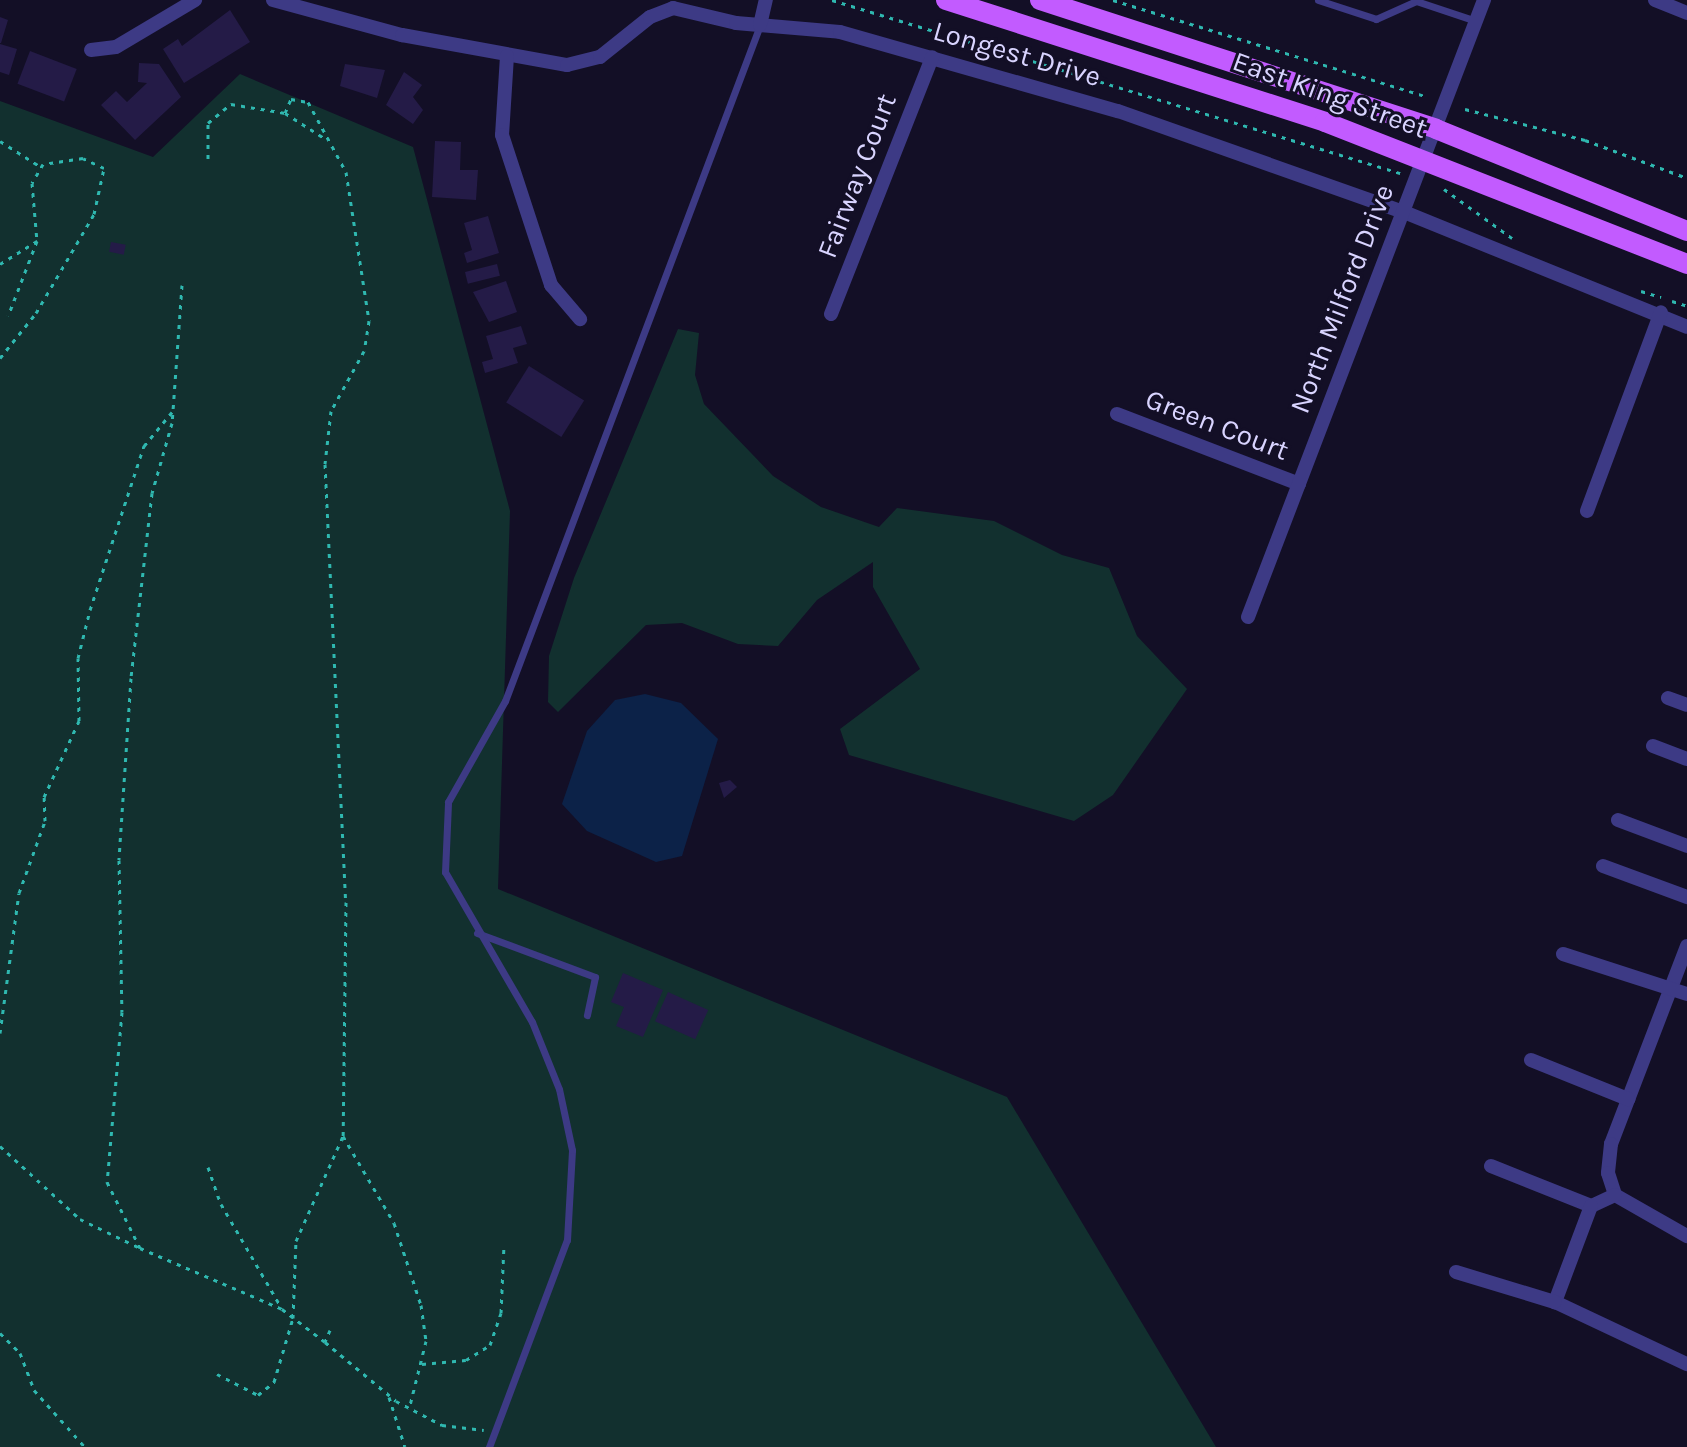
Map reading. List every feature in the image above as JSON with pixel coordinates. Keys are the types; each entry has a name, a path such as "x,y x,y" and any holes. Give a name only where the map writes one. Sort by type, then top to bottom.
{"main road":[{"name":"East King Street","path":"946,0 1177,70 1424,158 1687,264"},
{"name":"East King Street","path":"1040,0 1436,129 1687,231"}],"street":[{"path":"91,50 116,47 195,0"},
{"name":"Longest Drive","path":"273,0 507,56 576,64 673,8 760,25 840,32 1076,97 1404,212 1532,269 1661,312 1687,327"},
{"path":"760,25 766,0"},
{"name":"North Milford Drive","path":"1248,617 1484,0"},
{"path":"1655,0 1687,13"},
{"path":"507,56 502,135 551,285 580,319"},
{"name":"Fairway Court","path":"831,314 932,57"},
{"path":"1587,511 1661,312"},
{"name":"Green Court","path":"1117,414 1299,484"},
{"path":"1668,698 1687,705"},
{"path":"1653,746 1687,759"},
{"path":"1618,820 1687,846"},
{"path":"1603,866 1687,897"},
{"path":"1615,1195 1611,1144 1687,946"},
{"path":"1563,954 1687,994"},
{"path":"1531,1060 1628,1099"},
{"path":"1491,1166 1591,1206"},
{"path":"1555,1302 1591,1206 1615,1195"},
{"path":"1615,1195 1687,1236"},
{"path":"1456,1272 1555,1302 1687,1364"}],"lane":[{"path":"1318,0 1376,19 1416,0 1476,21"},
{"path":"489,1447 567,1240 572,1150 559,1089 532,1022 477,933 445,872 448,802 505,701 760,25"},
{"path":"477,933 595,977 587,1015"}],"path":[{"path":"832,0 1400,173"},
{"path":"1113,0 1425,96"},
{"path":"217,1374 264,1394 293,1318 296,1241 343,1136 346,902 325,464 333,405 364,351 369,321 350,183 303,98 287,102 285,113"},
{"path":"208,159 208,123 223,107 285,113 324,138"},
{"path":"1465,109 1585,140 1687,178"},
{"path":"0,141 41,167 83,158 107,174 94,214 36,313 0,358"},
{"path":"8,316 37,241 32,190 41,167"},
{"path":"1431,183 1522,243"},
{"path":"0,264 37,241"},
{"path":"140,1248 107,1182 122,1012 119,860 131,678 152,493 172,412 182,285"},
{"path":"1632,287 1687,306"},
{"path":"0,1033 22,885 45,821 44,797 79,721 78,658 90,610 137,462 172,412"},
{"path":"343,1136 397,1230 424,1318 421,1364 409,1409"},
{"path":"0,1146 80,1219 282,1309 409,1409 450,1427 496,1430"},
{"path":"208,1167 221,1204 282,1309"},
{"path":"421,1364 466,1360 490,1345 501,1313 504,1245"},
{"path":"316,1335 328,1332 325,1342"},
{"path":"0,1333 20,1353 34,1390 85,1447"},
{"path":"387,1394 405,1447"}],"green space":[{"path":"240,74 413,147 510,511 498,889 1007,1097 1216,1447 0,1447 0,101 153,157"},
{"path":"678,329 699,333 695,375 704,404 773,476 821,507 879,527 897,508 994,521 1062,555 1109,568 1137,636 1187,689 1113,795 1074,821 849,755 840,729 920,669 873,587 873,562 817,600 778,646 738,644 682,623 646,625 558,712 548,702 549,656 574,578"}],"water":[{"path":"645,694 681,703 718,739 682,856 656,862 587,831 562,804 587,731 615,700"}],"building":[{"path":"230,10 250,42 184,83 163,49 178,39 182,46"},
{"path":"0,17 8,20 1,43 0,43"},
{"path":"0,44 17,49 9,75 0,72"},
{"path":"30,51 77,69 64,102 17,84"},
{"path":"139,63 159,64 181,97 135,140 101,105 116,91 127,102 147,83 138,82"},
{"path":"345,64 385,70 377,98 340,86"},
{"path":"404,72 422,85 413,97 423,110 413,124 386,105"},
{"path":"435,141 461,142 460,170 478,170 476,200 432,197"},
{"path":"488,216 499,253 467,263 464,253 472,250 464,223"},
{"path":"111,242 126,245 124,255 109,252"},
{"path":"497,264 500,276 468,284 465,272"},
{"path":"506,281 517,312 489,322 473,292"},
{"path":"521,326 527,344 513,348 518,363 485,373 482,362 493,359 486,336"},
{"path":"529,366 584,400 561,437 506,402"},
{"path":"730,780 737,787 724,798 719,783"},
{"path":"623,973 663,990 643,1037 616,1026 624,1007 611,1002"},
{"path":"668,992 708,1010 695,1039 655,1021"}]}
